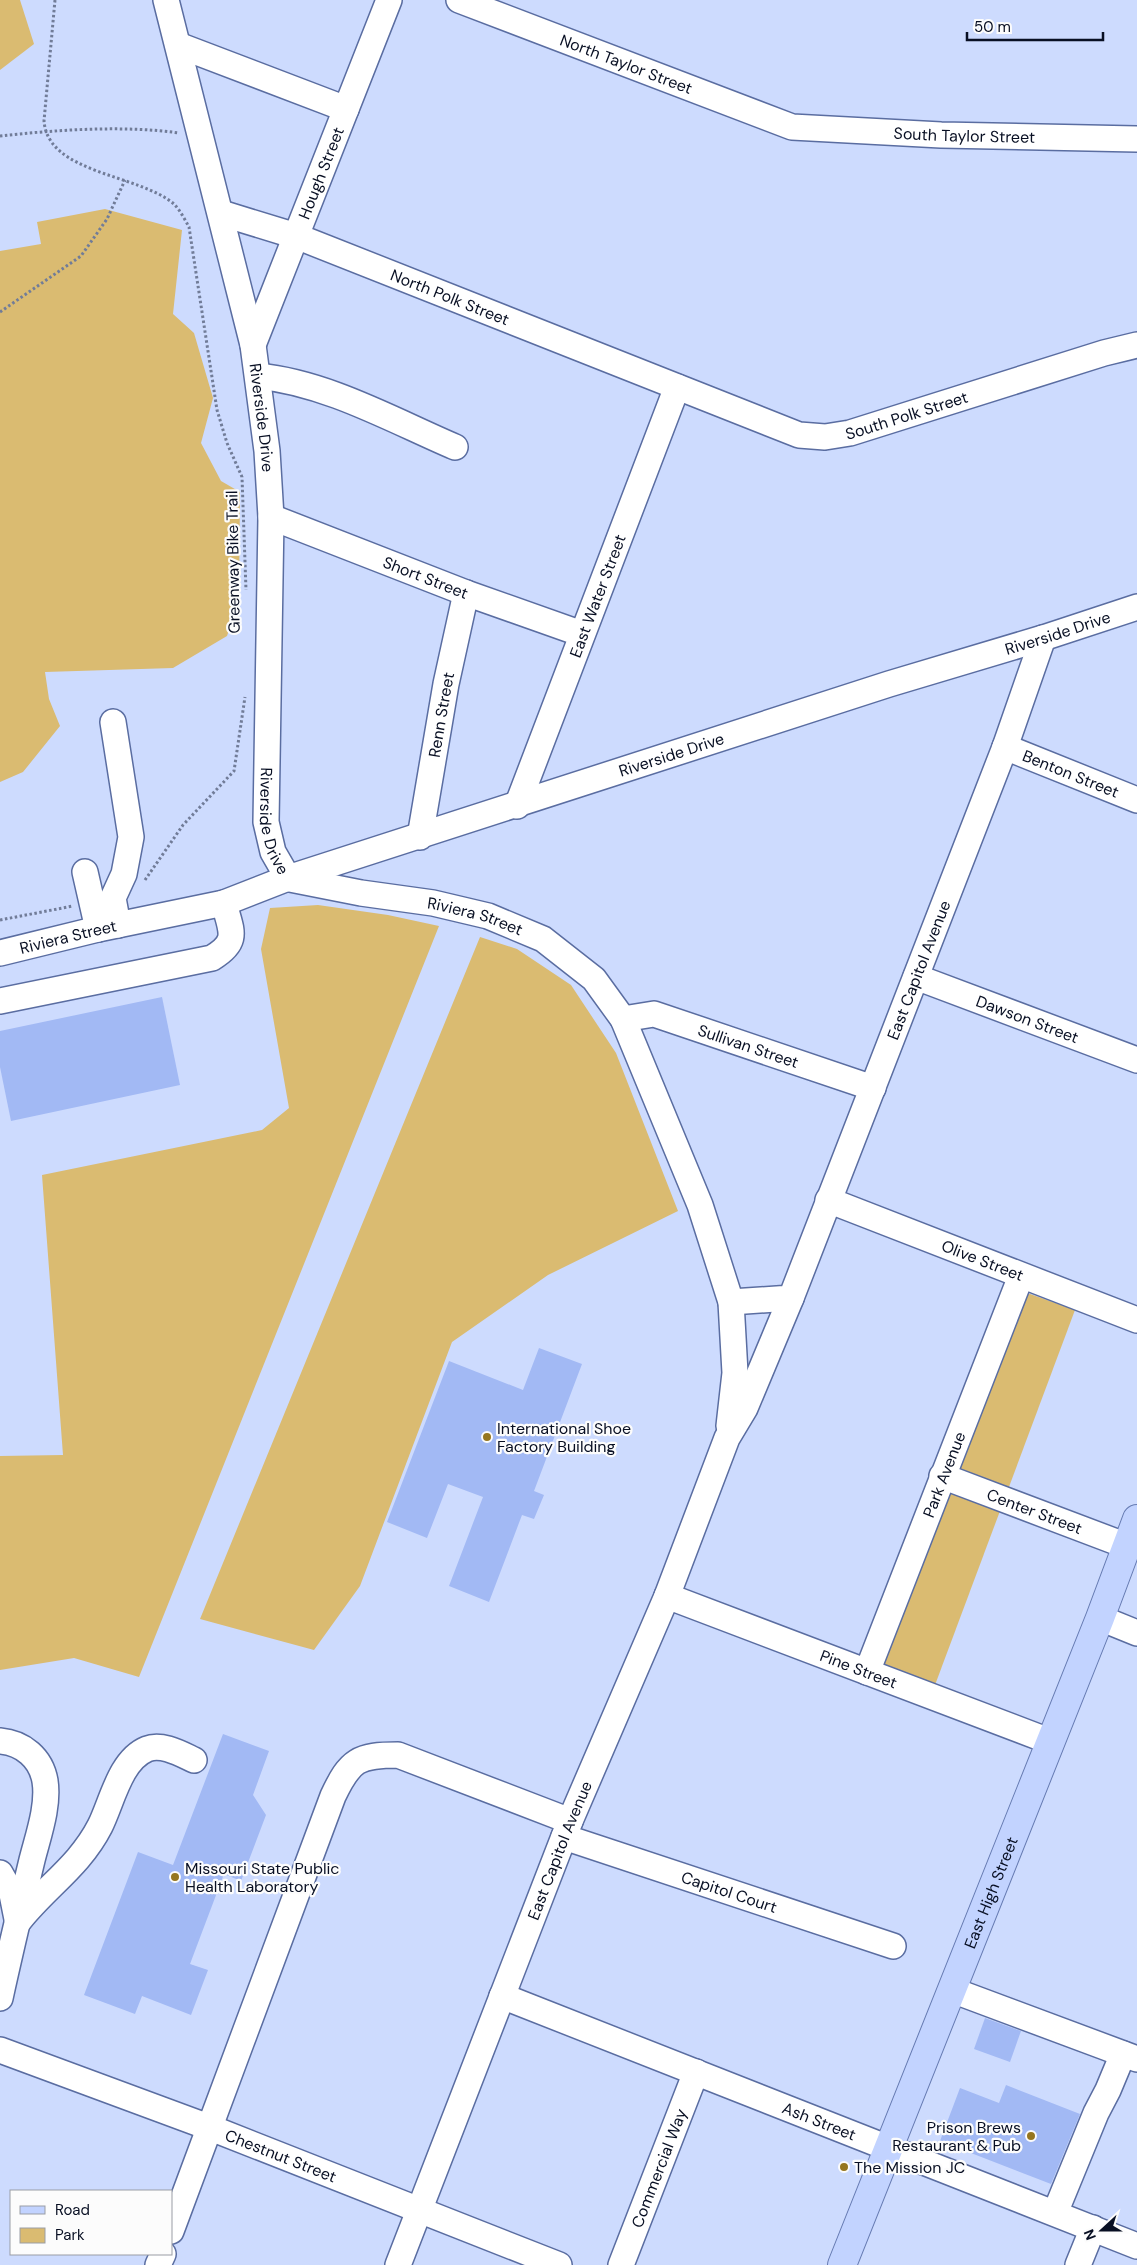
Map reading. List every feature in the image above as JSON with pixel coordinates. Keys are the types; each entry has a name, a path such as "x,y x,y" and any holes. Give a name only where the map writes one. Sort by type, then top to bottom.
{"main road":[{"name":"East High Street","path":"842,2265 1049,1741 1100,1618 1137,1519"}],"street":[{"name":"Riverside Drive","path":"166,0 221,213 253,345 258,376 268,451 271,518 266,822 273,852 288,878 518,806 889,684 1137,608"},
{"name":"Hough Street","path":"253,345 390,0"},
{"name":"North Taylor Street","path":"460,0 792,127"},
{"path":"178,45 346,109"},
{"name":"South Taylor Street","path":"792,127 941,135 1137,139"},
{"name":"North Polk Street","path":"221,213 296,236 677,387"},
{"name":"South Polk Street","path":"677,387 799,434 825,438 850,434 1104,353 1137,345"},
{"path":"258,376 283,378 335,396 455,447"},
{"name":"East Water Street","path":"518,806 677,387"},
{"name":"Short Street","path":"271,518 466,593 582,634"},
{"name":"Renn Street","path":"420,837 446,684 466,593"},
{"name":"East Capitol Avenue","path":"398,2265 567,1829 667,1596 727,1438 745,1408 791,1298 1005,747 1043,638"},
{"path":"108,927 113,898 124,874 131,837 113,722"},
{"name":"Benton Street","path":"1005,747 1137,800"},
{"path":"85,872 92,903 108,927"},
{"name":"Riviera Street","path":"0,953 108,927 224,903 288,878 362,893 433,903 488,916 543,939 594,979 623,1019 700,1205 731,1302"},
{"path":"0,1001 212,958 227,949 232,936 224,903"},
{"name":"Dawson Street","path":"916,977 1137,1060"},
{"name":"Sullivan Street","path":"623,1019 654,1014 873,1088"},
{"name":"Olive Street","path":"828,1200 1137,1320"},
{"name":"Park Avenue","path":"867,1672 1021,1276"},
{"path":"731,1302 791,1298"},
{"name":"East Capitol Avenue","path":"727,1438 735,1373 731,1302"},
{"name":"Center Street","path":"942,1476 1126,1546"},
{"name":"Pine Street","path":"667,1596 1049,1741"},
{"path":"1100,1618 1137,1633"},
{"path":"0,1742 16,1744 31,1754 41,1769 46,1789 41,1821 0,1998"},
{"path":"18,1922 82,1856 103,1821 121,1775 134,1756 148,1748 167,1748 194,1760"},
{"name":"Capitol Court","path":"172,2228 211,2128 333,1796 342,1777 355,1762 375,1755 398,1756 567,1829 893,1946"},
{"path":"0,1873 12,1894 18,1922"},
{"path":"952,1990 1130,2057 1108,2090 1096,2113 1055,2213"},
{"name":"Ash Street","path":"502,1996 1137,2246"},
{"name":"Chestnut Street","path":"0,2050 211,2128 559,2265"},
{"name":"Commercial Way","path":"621,2265 696,2072"},
{"path":"1078,2265 1093,2228"}],"path":[{"path":"44,132 55,0"},
{"path":"0,136 44,132 156,130 201,136"},
{"name":"Greenway Bike Trail","path":"44,132 53,146 63,156 158,194 175,205 189,227 217,410 227,443 242,477 247,595"},
{"path":"0,312 81,256 107,219 125,180"},
{"path":"143,884 183,825 234,771 245,688"},
{"path":"0,920 92,903"}],"green space":[{"path":"0,0 20,0 34,44 0,70"},
{"path":"105,209 182,230 173,314 194,333 213,398 201,443 221,481 240,492 239,600 227,636 173,668 45,672 49,699 60,726 23,772 0,782 0,251 41,244 37,222"},
{"path":"318,905 388,915 439,926 139,1677 74,1658 0,1670 0,1456 63,1455 42,1175 262,1130 289,1108 261,949 270,908"},
{"path":"480,937 517,949 571,985 616,1053 678,1211 548,1275 452,1342 360,1586 314,1650 200,1619"},
{"path":"1030,1294 1075,1310 935,1685 886,1668 881,1662 1025,1295"}],"building":[{"path":"162,997 180,1085 11,1121 0,1067 0,1031"},
{"name":"International Shoe Factory Building","path":"539,1348 582,1364 534,1491 544,1495 534,1519 522,1515 489,1602 449,1586 483,1497 448,1484 427,1538 387,1522 449,1361 523,1390"},
{"name":"Missouri State Public Health Laboratory","path":"223,1734 269,1751 253,1795 266,1815 241,1881 224,1874 190,1964 208,1970 191,2015 142,1996 135,2014 84,1995 138,1852 173,1865"},
{"path":"985,2018 1021,2031 1010,2062 974,2049"},
{"name":"Prison Brews Restaurant & Pub","path":"1006,2085 1080,2114 1051,2184 940,2141 960,2088 999,2103"}],"place":[{"name":"International Shoe Factory Building","path":"487,1437"},
{"name":"Missouri State Public Health Laboratory","path":"175,1877"},
{"name":"Prison Brews Restaurant & Pub","path":"1031,2136"},
{"name":"The Mission JC","path":"844,2167"}]}
